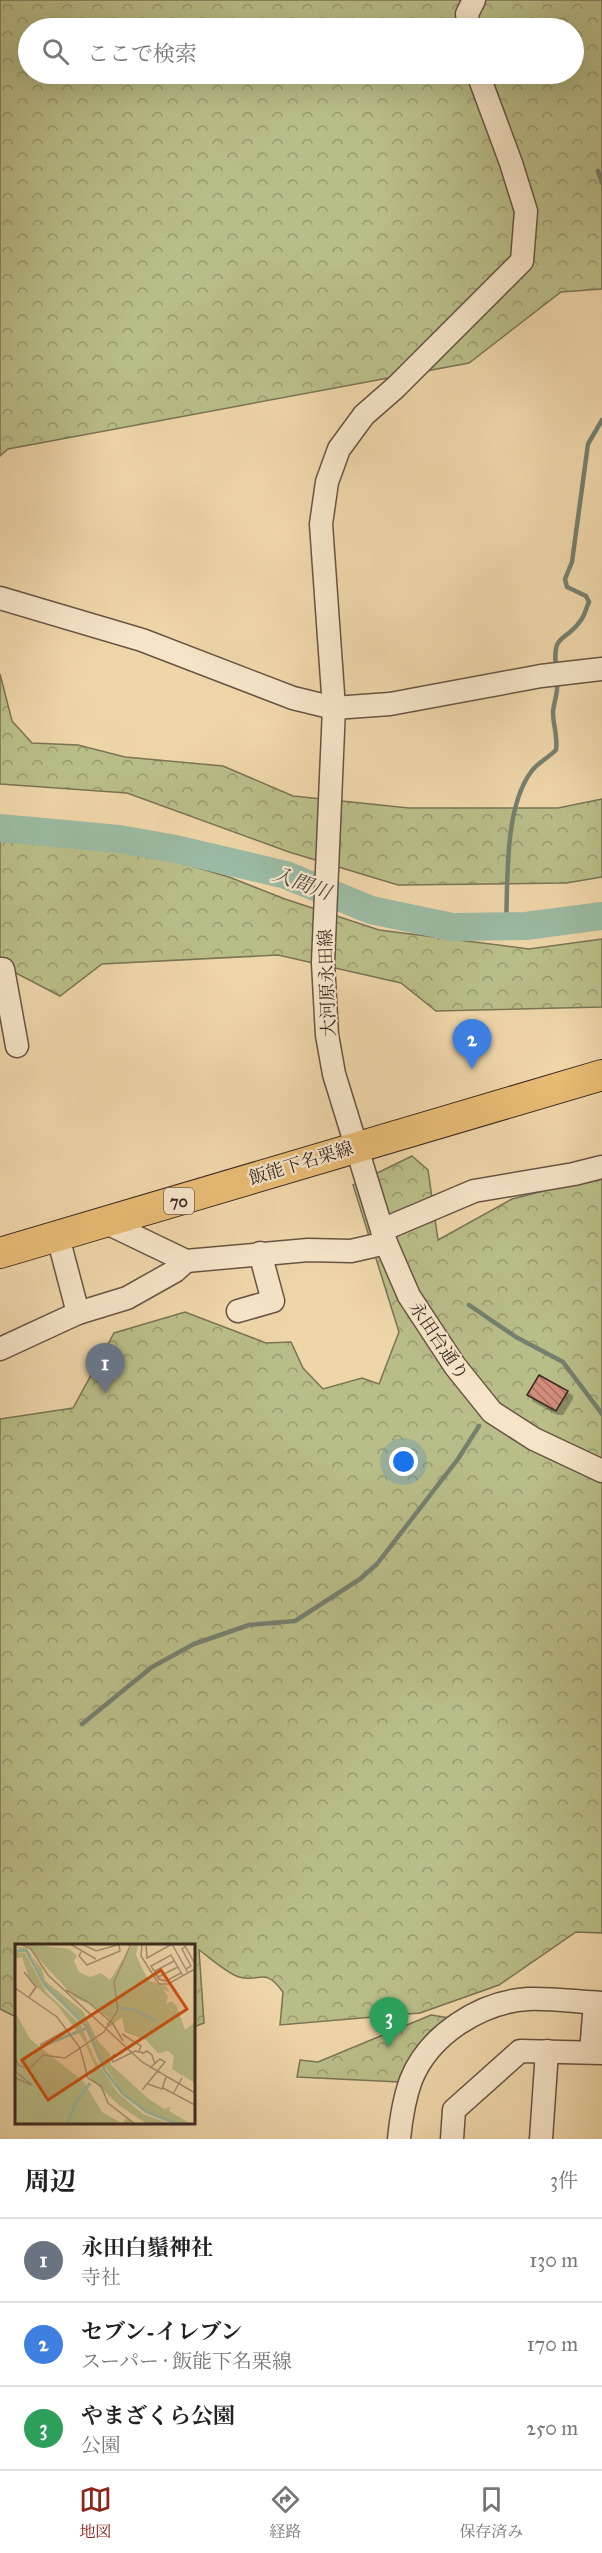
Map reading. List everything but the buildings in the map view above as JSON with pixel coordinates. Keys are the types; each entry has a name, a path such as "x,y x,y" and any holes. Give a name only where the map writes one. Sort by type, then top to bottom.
{"main road":[{"name":"飯能下名栗線","path":"0,1253 107,1223 356,1146 602,1076"}],"street":[{"path":"468,18 467,14 474,0"},
{"name":"大河原永田線","path":"356,1146 334,1074 327,1035 323,963 334,708 321,524 327,482 339,448 364,415 396,387 522,261 526,212 511,163 482,84"},
{"path":"0,598 142,640 293,698 334,708 390,704 541,676 602,669"},
{"path":"0,969 3,969 17,1046"},
{"name":"永田台通り","path":"356,1146 384,1236 409,1296 455,1366 492,1412 534,1439 602,1471"},
{"path":"107,1223 186,1261 308,1250 351,1251 474,1191 602,1167"},
{"path":"58,1237 78,1313"},
{"path":"238,1311 273,1300 260,1253"},
{"path":"0,1349 78,1313 127,1298 175,1271 186,1261"},
{"path":"399,2139 404,2105 412,2078 425,2056 444,2035 467,2018 494,2006 527,1999 598,2003 597,2053 520,2050 454,2110 452,2139"},
{"path":"541,2139 547,2051"}],"green space":[{"path":"0,0 602,0 602,289 561,292 469,363 8,449 0,456"},
{"path":"0,674 12,721 32,743 78,745 125,757 223,766 293,796 409,808 558,808 602,799 602,877 566,883 398,885 289,852 127,793 0,784"},
{"path":"0,840 137,850 229,877 285,899 379,930 529,949 602,939 602,1007 436,1011 401,983 278,955 102,964 60,996 8,969 0,962"},
{"path":"412,1156 428,1170 438,1240 512,1199 602,1176 602,1933 576,1932 499,1985 420,2013 280,2025 283,1992 277,1984 267,1977 239,1977 199,1950 204,2023 195,2027 195,1944 15,1944 15,2016 0,2009 0,1419 73,1408 114,1333 185,1312 266,1343 291,1342 303,1368 323,1389 362,1378 379,1384 399,1332 353,1185"},
{"path":"431,2015 450,2018 400,2082 297,2077 300,2060 318,2062"}],"waterway":[{"path":"598,171 602,183"},
{"path":"556,668 555,656 558,643 581,620 589,602 586,596 567,587 565,579 572,562 588,444 602,420"},
{"path":"506,926 509,846 516,805 522,787 531,772 556,750 553,712 557,679"},
{"name":"入間川","path":"0,828 119,839 176,849 286,875 371,910 452,927 526,926 602,916"},
{"path":"469,1305 516,1337 563,1362 602,1414"},
{"path":"82,1724 152,1667 194,1644 249,1625 295,1621 360,1579 377,1564 458,1459 479,1426"}],"place":[{"name":"セブン-イレブン","path":"472,1069"},
{"name":"永田白鬚神社","path":"105,1393"},
{"name":"やまざくら公園","path":"389,2047"}]}
